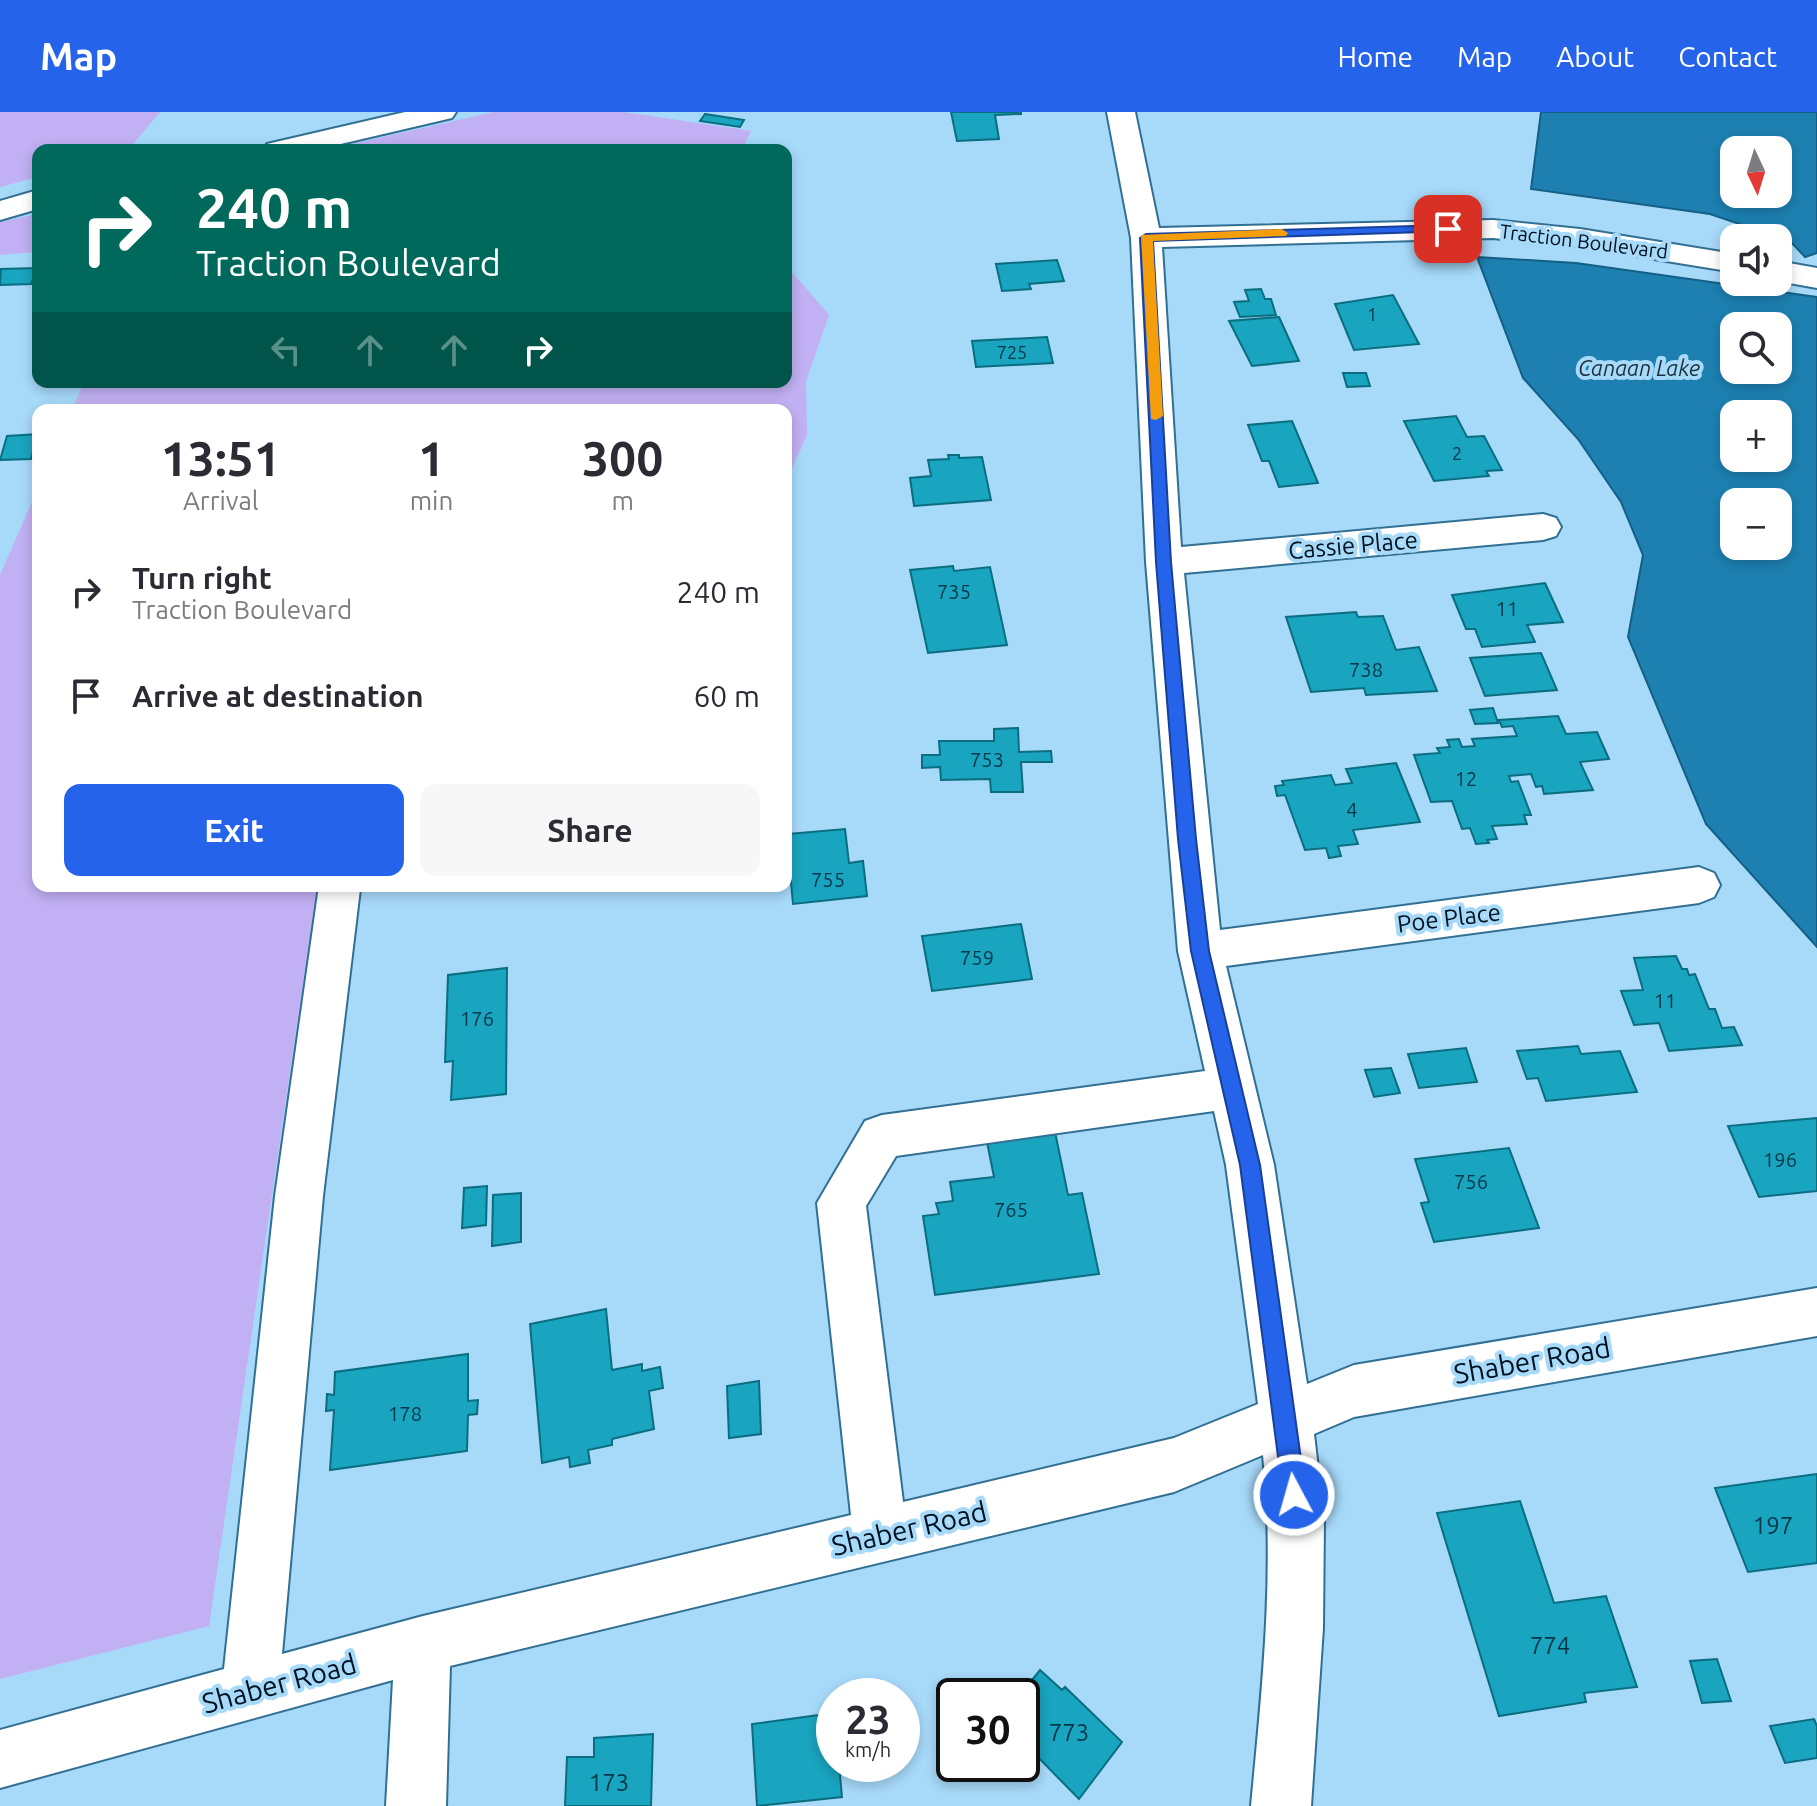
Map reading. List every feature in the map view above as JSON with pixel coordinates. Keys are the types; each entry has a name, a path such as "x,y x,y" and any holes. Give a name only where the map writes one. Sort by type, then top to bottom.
{"street":[{"path":"303,144 442,112"},
{"path":"1121,112 1146,238 1164,562 1187,839 1200,951 1250,1165 1297,1520 1295,1628 1281,1806"},
{"path":"0,211 32,201"},
{"name":"Traction Boulevard","path":"1146,238 1493,229 1580,238 1720,261"},
{"path":"1792,274 1817,278"},
{"name":"Cassie Place","path":"1164,562 1543,527"},
{"name":"Poe Place","path":"1200,951 1699,885"},
{"path":"250,1691 299,1196 339,892"},
{"path":"880,1535 841,1203 882,1136 1232,1088"},
{"name":"Shaber Road","path":"0,1759 423,1644 1174,1465 1354,1391 1817,1312"},
{"path":"416,1806 423,1644"}],"shaded area":[{"path":"0,112 160,112 133,144 32,144 32,179 0,187"},
{"path":"494,112 624,112 751,131 745,144 353,144"},
{"path":"32,215 32,252 0,255 0,222"},
{"path":"792,272 829,315 806,381 807,436 792,467 792,404 75,404 81,388 792,388"},
{"path":"32,502 32,892 316,892 209,1626 0,1679 0,575"}],"water":[{"path":"1541,112 1817,112 1817,253 1805,257 1792,243 1792,224 1740,224 1710,214 1531,189"},
{"name":"Canaan Lake","path":"1477,257 1576,263 1720,283 1720,296 1792,296 1792,293 1817,297 1817,947 1706,824 1628,637 1643,555 1621,502 1578,439 1523,378"}],"building":[{"path":"951,112 1021,114 995,115 999,139 957,141"},
{"path":"705,114 744,120 740,127 700,121"},
{"path":"1057,260 1064,281 1029,284 1031,289 1002,291 996,264"},
{"path":"32,268 31,284 0,285 1,269"},
{"path":"1261,289 1265,299 1271,299 1276,315 1240,317 1234,302 1249,301 1245,290"},
{"path":"1393,295 1419,344 1354,350 1335,304"},
{"path":"1279,317 1299,361 1252,366 1229,321"},
{"path":"1047,337 1053,363 976,367 972,341"},
{"path":"1343,373 1366,373 1370,386 1347,387"},
{"path":"1456,416 1467,437 1484,436 1502,470 1486,471 1489,476 1434,481 1404,421"},
{"path":"1292,421 1318,483 1279,487 1269,461 1262,461 1248,425"},
{"path":"32,434 31,459 0,460 7,436"},
{"path":"948,455 982,457 991,500 914,506 910,478 931,476 928,460 949,459"},
{"path":"953,566 954,571 990,567 1007,645 928,653 910,570"},
{"path":"1545,583 1563,622 1527,625 1535,642 1482,647 1475,629 1466,629 1452,595"},
{"path":"1356,612 1358,617 1383,616 1396,650 1419,647 1437,691 1366,695 1364,688 1311,692 1286,617"},
{"path":"1541,653 1557,690 1485,696 1470,658"},
{"path":"1493,708 1498,723 1475,724 1470,710"},
{"path":"1558,716 1566,734 1597,732 1609,759 1580,762 1593,790 1544,794 1542,786 1536,787 1531,774 1509,776 1511,782 1518,781 1531,815 1524,815 1527,824 1492,826 1497,839 1476,844 1470,828 1462,829 1452,801 1431,802 1414,755 1440,753 1437,748 1450,747 1447,740 1459,739 1462,747 1475,746 1472,739 1517,736 1513,726 1502,727 1499,720"},
{"path":"1018,728 1019,752 1051,751 1052,762 1021,762 1023,792 991,792 990,779 941,780 940,767 922,768 922,755 940,755 939,741 994,741 994,729"},
{"path":"1396,763 1420,822 1353,830 1358,844 1338,846 1341,856 1329,858 1326,848 1305,850 1285,795 1277,796 1275,786 1284,785 1282,781 1331,775 1335,785 1352,783 1346,769"},
{"path":"845,829 849,863 863,861 867,896 793,904 792,834"},
{"path":"1021,924 1032,979 932,991 922,936"},
{"path":"1676,956 1682,969 1687,969 1689,975 1695,974 1709,1009 1715,1009 1722,1028 1734,1027 1742,1045 1669,1051 1659,1023 1634,1025 1621,991 1643,990 1634,958"},
{"path":"507,968 506,1094 451,1100 453,1061 445,1062 448,975"},
{"path":"1578,1046 1581,1054 1620,1051 1637,1092 1546,1101 1538,1078 1527,1079 1517,1051"},
{"path":"1466,1048 1477,1082 1419,1088 1408,1054"},
{"path":"1391,1068 1400,1093 1374,1097 1365,1070"},
{"path":"1817,1118 1817,1191 1759,1197 1728,1126"},
{"path":"1053,1122 1068,1195 1082,1193 1099,1274 935,1295 923,1216 939,1214 936,1203 953,1201 950,1182 994,1177 985,1132"},
{"path":"1509,1148 1539,1228 1434,1242 1421,1203 1429,1202 1415,1159"},
{"path":"487,1186 486,1225 462,1228 464,1188"},
{"path":"521,1193 521,1242 492,1246 493,1195"},
{"path":"606,1309 612,1370 642,1364 642,1371 660,1367 663,1388 649,1391 654,1429 612,1439 612,1445 588,1450 590,1463 570,1467 569,1457 542,1463 530,1324"},
{"path":"468,1354 468,1401 478,1400 477,1414 468,1415 467,1451 330,1470 334,1410 326,1411 327,1394 334,1395 335,1372"},
{"path":"759,1381 761,1434 729,1438 727,1386"},
{"path":"1817,1474 1817,1563 1748,1572 1715,1488"},
{"path":"1520,1501 1554,1603 1606,1596 1637,1687 1584,1693 1586,1702 1499,1716 1437,1513"},
{"path":"1717,1659 1731,1701 1702,1703 1690,1661"},
{"path":"1040,1670 1062,1690 1065,1687 1122,1742 1079,1799 1040,1759 1040,1678 1034,1678"},
{"path":"816,1715 816,1782 841,1782 842,1797 757,1806 752,1724"},
{"path":"1814,1719 1817,1726 1817,1758 1785,1763 1770,1726"},
{"path":"653,1734 651,1806 565,1806 567,1757 594,1757 594,1738"}],"slow traffic":[{"path":"1156,416 1146,238 1282,233"}],"route":[{"path":"1294,1495 1250,1165 1200,951 1187,839 1164,562 1146,238 1448,229"}]}
